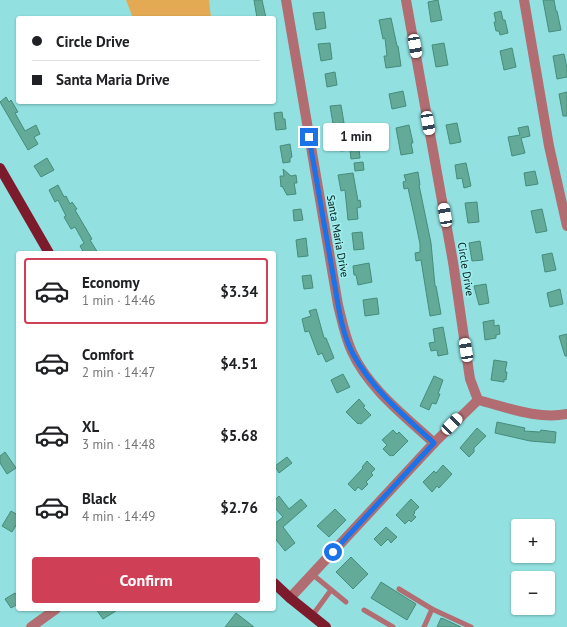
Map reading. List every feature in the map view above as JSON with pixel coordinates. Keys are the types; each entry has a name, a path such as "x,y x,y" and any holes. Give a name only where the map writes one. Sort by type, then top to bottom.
{"main road":[{"path":"0,168 47,251"},
{"path":"276,585 326,627"}],"street":[{"name":"Santa Maria Drive","path":"286,0 338,305 345,334 352,353 382,395 434,443"},
{"name":"Circle Drive","path":"406,0 453,262 470,379 478,400"},
{"path":"524,0 549,146 567,226"},
{"path":"290,598 434,443 478,400 532,413 555,416 567,414"},
{"path":"31,627 53,611"}],"lane":[{"path":"312,574 346,602"},
{"path":"399,589 432,609 471,627"},
{"path":"312,616 331,590"},
{"path":"424,627 432,609"},
{"path":"364,610 393,627"}],"shaded area":[{"path":"126,0 209,0 211,16 132,16"}],"building":[{"path":"254,0 262,0 266,16 257,16"},
{"path":"438,0 442,20 431,22 428,2"},
{"path":"543,0 554,0 561,30 549,32"},
{"path":"501,11 508,33 500,35 499,31 496,31 494,13"},
{"path":"324,12 326,28 316,30 313,13"},
{"path":"391,18 401,66 386,68 384,56 387,56 385,38 383,39 379,20"},
{"path":"330,43 332,59 321,61 318,44"},
{"path":"444,43 448,65 436,67 432,45"},
{"path":"512,48 516,67 504,70 500,51"},
{"path":"564,54 567,77 557,79 553,56"},
{"path":"335,72 337,85 327,87 325,74"},
{"path":"403,91 406,106 392,109 389,94"},
{"path":"567,92 567,116 563,116 559,94"},
{"path":"6,97 9,102 11,100 18,112 15,113 25,131 36,125 40,134 34,137 38,144 28,150 0,102"},
{"path":"341,105 344,123 333,124 330,106"},
{"path":"282,112 283,119 285,119 286,129 276,130 274,113"},
{"path":"457,123 461,142 450,144 446,125"},
{"path":"409,125 413,143 411,143 413,153 401,155 396,128"},
{"path":"528,126 530,136 521,138 525,153 512,156 508,137 520,135 518,128"},
{"path":"342,133 350,137 350,150 341,151 336,148 334,142 336,136"},
{"path":"290,144 292,157 290,158 290,162 283,163 280,146"},
{"path":"359,149 360,158 351,159 350,150"},
{"path":"47,158 54,170 41,177 34,166"},
{"path":"363,162 364,170 355,171 354,163"},
{"path":"466,163 471,186 464,188 462,178 457,179 455,165"},
{"path":"283,169 291,176 296,175 297,183 294,183 296,194 287,195 282,186 281,187 280,176 284,176"},
{"path":"535,171 538,184 526,186 524,173"},
{"path":"418,172 419,185 431,243 435,286 441,314 430,316 421,260 416,261 415,253 420,252 420,244 408,188 404,189 403,182 406,181 404,175"},
{"path":"353,173 358,201 360,200 361,207 357,208 358,219 348,220 345,190 341,191 338,175"},
{"path":"58,185 64,197 66,196 70,204 72,202 77,209 75,210 92,239 90,240 97,251 83,251 80,246 84,243 75,227 71,229 64,217 66,216 58,200 55,202 49,190"},
{"path":"477,202 479,222 468,223 465,203"},
{"path":"301,209 303,220 294,221 293,210"},
{"path":"542,209 547,231 536,233 531,211"},
{"path":"362,232 364,249 354,250 352,233"},
{"path":"306,238 308,256 298,257 296,240"},
{"path":"480,241 483,260 472,261 469,243"},
{"path":"552,253 556,270 545,272 542,255"},
{"path":"369,263 372,282 358,285 356,275 354,275 353,266"},
{"path":"311,275 313,288 304,289 302,276"},
{"path":"486,284 489,303 479,305 474,286"},
{"path":"560,289 563,304 550,307 547,293"},
{"path":"377,298 379,314 365,316 363,300"},
{"path":"316,309 324,338 326,338 334,358 326,362 322,353 318,355 309,331 305,332 302,319 311,316 309,311"},
{"path":"494,320 494,326 499,325 500,334 496,335 496,338 485,340 483,322"},
{"path":"443,327 448,354 438,356 437,350 431,351 429,343 435,342 433,329"},
{"path":"567,334 567,356 565,356 559,336"},
{"path":"494,360 507,362 505,372 507,372 506,380 504,379 504,382 491,380"},
{"path":"343,374 350,387 337,393 331,380"},
{"path":"434,376 443,380 436,404 432,403 429,410 420,406"},
{"path":"359,399 365,406 363,407 371,415 361,424 358,424 346,412"},
{"path":"497,422 525,428 524,431 540,432 541,430 556,432 555,443 530,441 495,433"},
{"path":"477,428 486,436 474,448 474,452 469,457 460,448"},
{"path":"393,430 397,434 399,432 408,441 393,456 390,456 383,449 387,445 382,440"},
{"path":"5,452 16,468 7,474 0,463 0,456"},
{"path":"287,457 292,463 279,473 276,465"},
{"path":"367,461 375,469 371,473 373,475 366,482 368,484 362,490 358,487 355,491 348,484 363,468 362,467"},
{"path":"443,465 452,474 439,488 437,486 432,492 423,482 434,471 436,473"},
{"path":"279,496 289,509 301,499 307,506 283,527 295,543 285,551 276,540 276,522 283,517 276,509 276,499"},
{"path":"411,499 419,507 413,515 416,517 411,522 409,520 405,524 396,515"},
{"path":"335,509 346,520 329,537 317,526"},
{"path":"11,511 16,514 16,525 12,532 2,526"},
{"path":"386,527 397,537 391,543 388,539 381,546 374,539"},
{"path":"351,557 368,574 353,589 336,572"},
{"path":"381,582 416,604 407,620 371,598"},
{"path":"15,593 16,605 11,608 5,599"},
{"path":"97,611 116,611 103,619"},
{"path":"236,613 254,627 225,627"},
{"path":"441,618 444,619 461,627 437,627"}],"route":[{"path":"309,137 338,305 345,334 352,353 382,395 434,443 333,552"}]}
